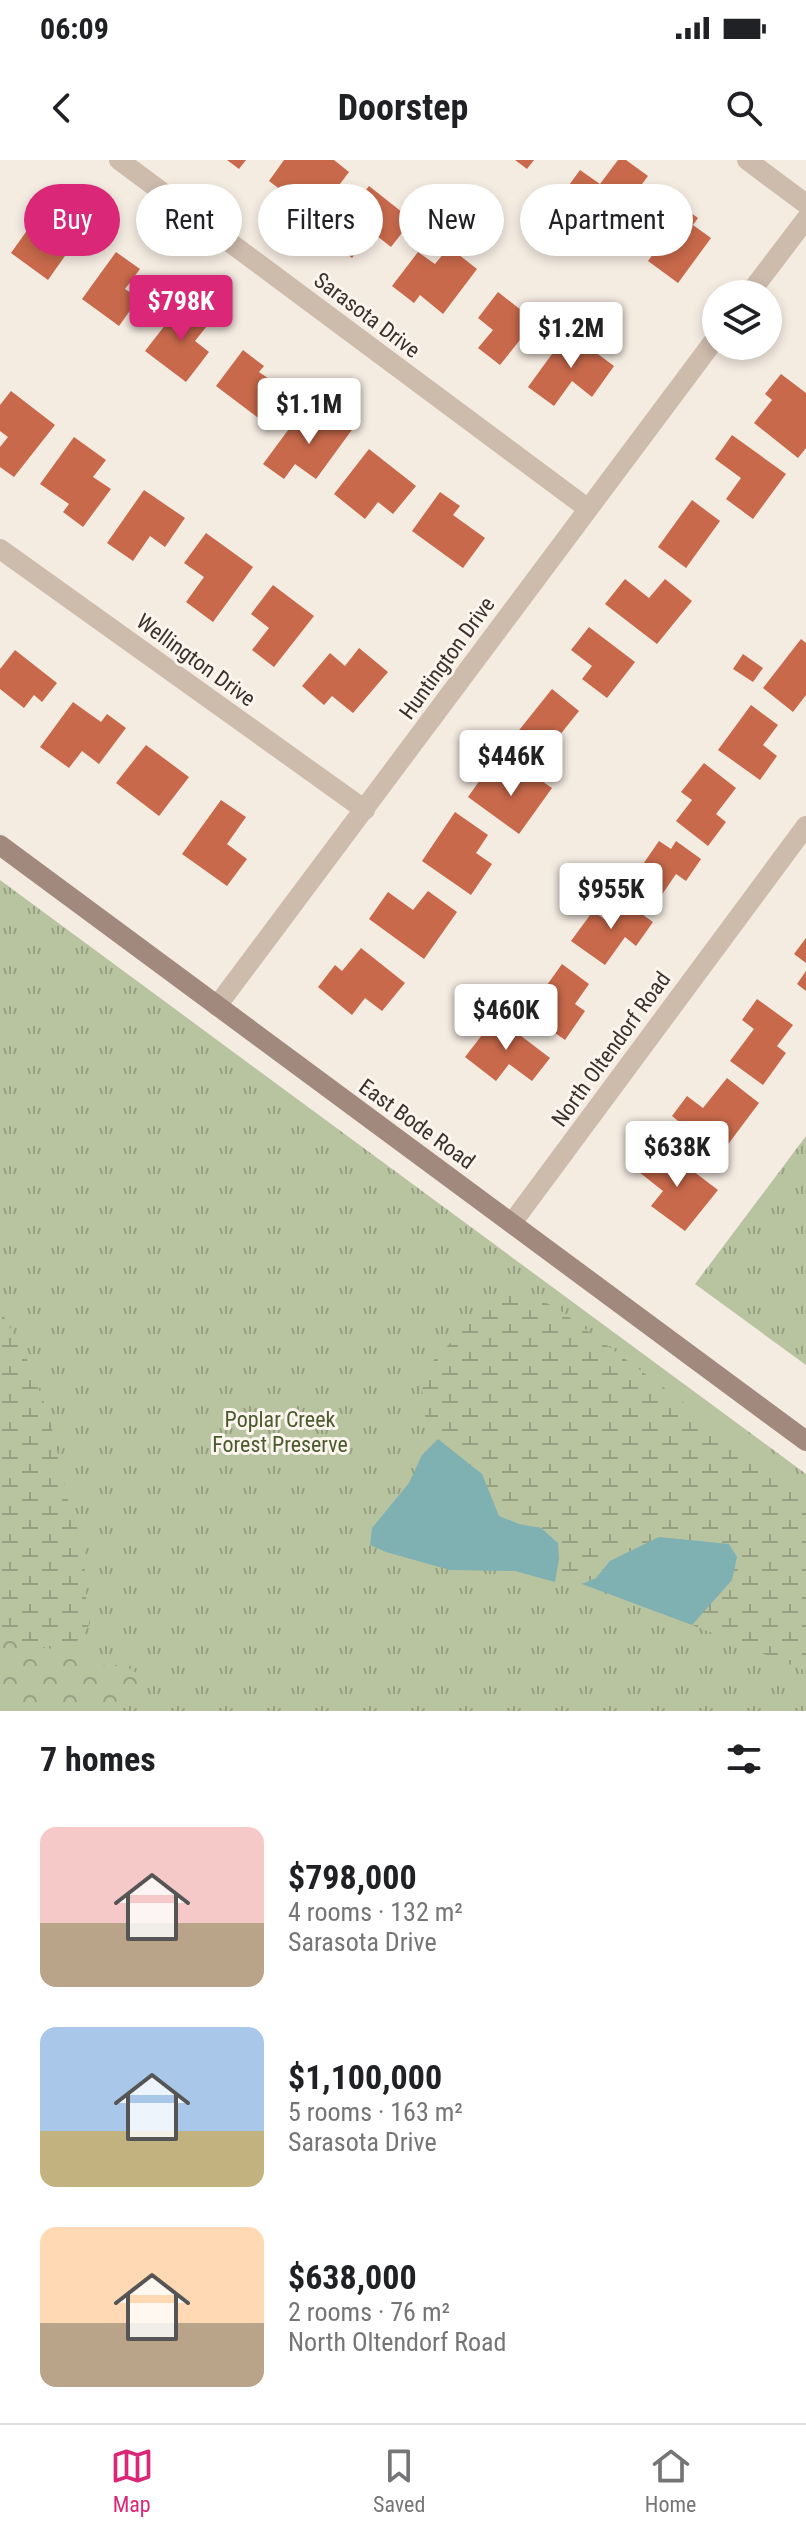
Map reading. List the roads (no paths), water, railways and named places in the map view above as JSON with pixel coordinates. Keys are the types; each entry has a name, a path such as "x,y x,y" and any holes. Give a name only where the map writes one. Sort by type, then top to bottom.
{"street":[{"name":"Sarasota Drive","path":"119,160 587,508"},
{"path":"747,160 806,204"},
{"path":"760,280 806,219"},
{"name":"Huntington Drive","path":"217,1006 702,356"},
{"name":"Wellington Drive","path":"0,549 365,810"},
{"name":"North Oltendorf Road","path":"512,1223 803,835"},
{"name":"East Bode Road","path":"0,845 806,1441"}],"water":[{"path":"438,1439 482,1474 499,1516 541,1528 558,1543 555,1582 515,1571 450,1570 370,1545 372,1528 409,1483 422,1455"},
{"path":"659,1537 729,1544 737,1557 732,1580 692,1625 582,1584 596,1578 610,1561"}],"park label":[{"name":"Poplar Creek Forest Preserve","path":"280,1432"}]}
